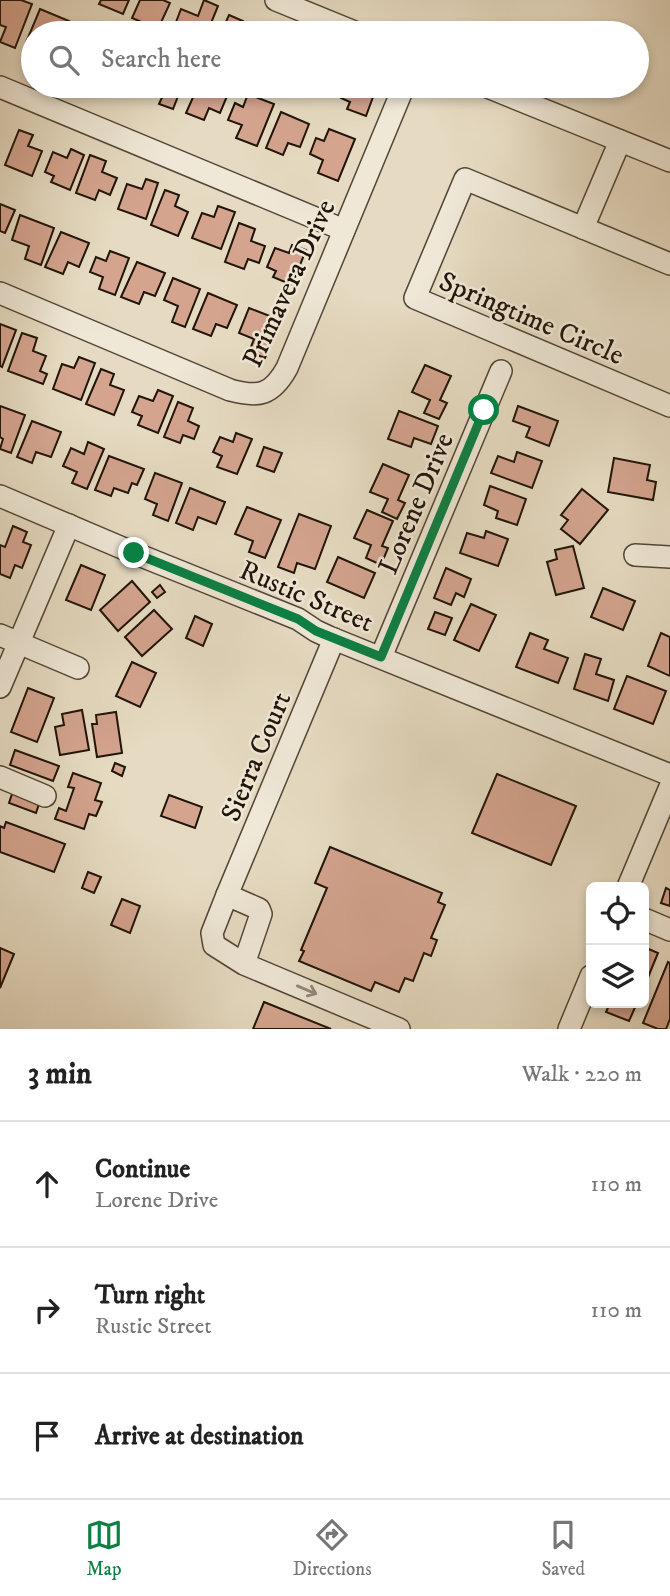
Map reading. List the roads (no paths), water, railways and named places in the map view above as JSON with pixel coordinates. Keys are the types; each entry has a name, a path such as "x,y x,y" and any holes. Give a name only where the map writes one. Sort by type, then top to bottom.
{"street":[{"path":"276,0 328,21"},
{"path":"2,93 344,230"},
{"name":"Primavera Drive","path":"0,293 230,390 252,395 264,393 281,379 287,368 399,98"},
{"path":"514,98 670,161"},
{"path":"583,228 620,141"},
{"name":"Springtime Circle","path":"670,264 465,179 415,298 670,406"},
{"name":"Lorene Drive","path":"381,657 501,371"},
{"name":"Rustic Street","path":"0,496 298,619 334,639 670,775"},
{"path":"0,687 9,639 69,525"},
{"path":"635,555 670,557"},
{"path":"9,639 78,668"},
{"name":"Sierra Court","path":"244,964 214,945 211,940 212,933 334,639"},
{"path":"0,777 45,796"},
{"path":"630,882 670,787"},
{"path":"227,895 259,909 261,914 244,964 399,1029"},
{"path":"649,921 670,930"},
{"path":"569,1029 586,988"}]}
